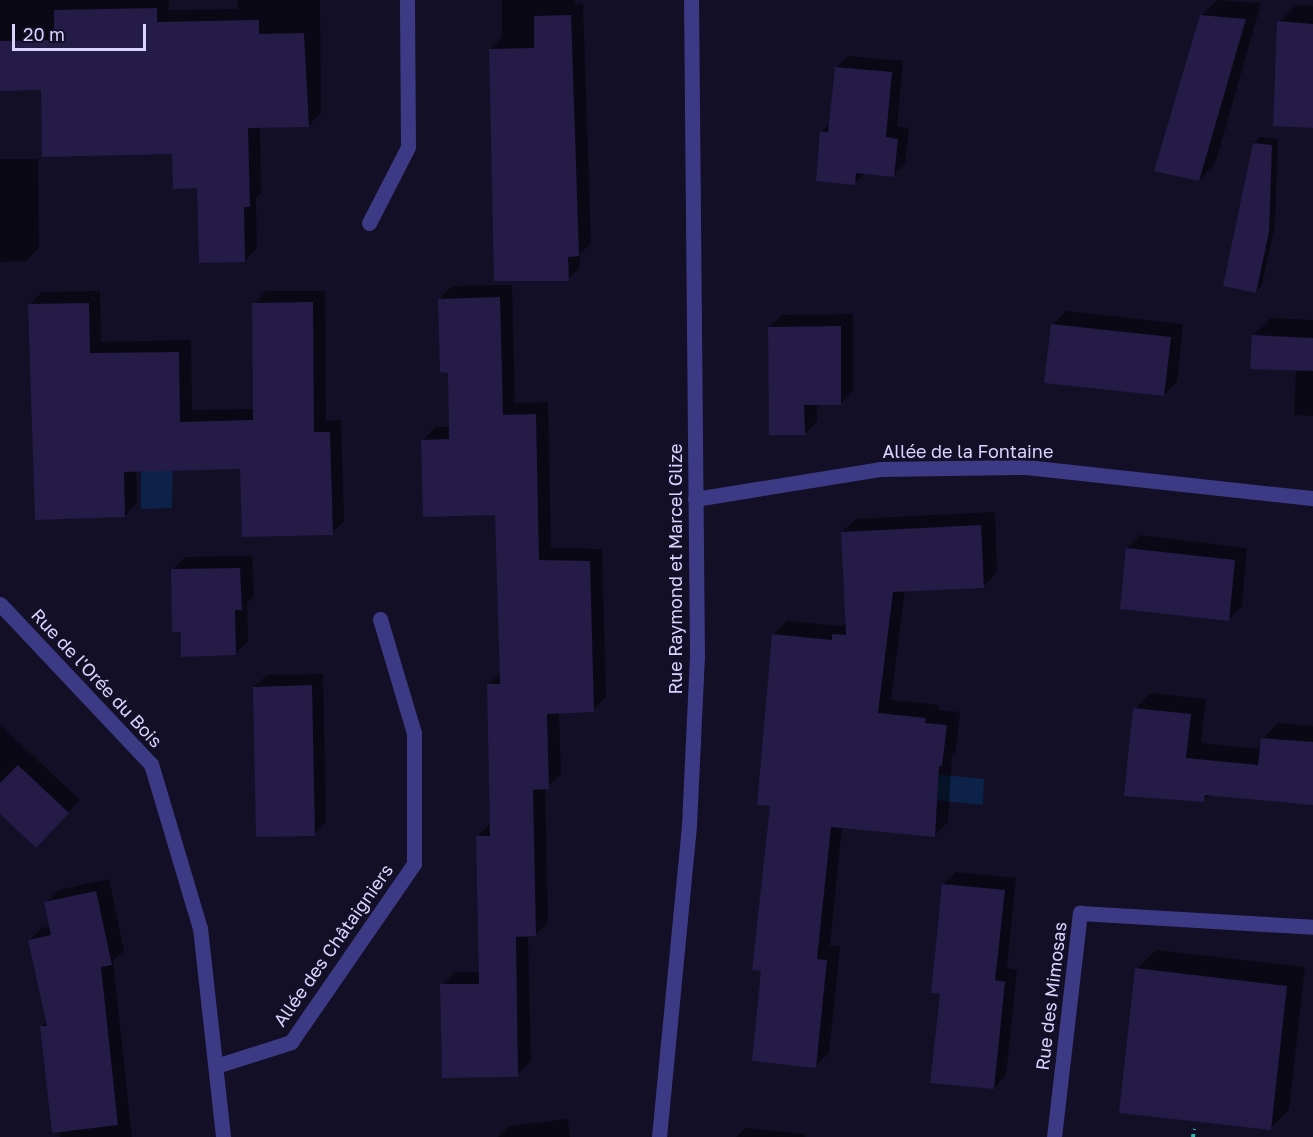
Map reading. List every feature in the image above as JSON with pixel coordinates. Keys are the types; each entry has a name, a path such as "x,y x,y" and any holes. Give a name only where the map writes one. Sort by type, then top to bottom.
{"street":[{"path":"369,223 408,147 407,0"},
{"name":"Rue Raymond et Marcel Glize","path":"658,1137 689,825 698,658 691,0"},
{"name":"Allée de la Fontaine","path":"695,499 880,469 1026,467 1313,498"},
{"name":"Rue de l'Orée du Bois","path":"0,604 152,764 200,928 224,1137"},
{"name":"Allée des Châtaigniers","path":"216,1066 291,1042 414,864 414,733 380,619"},
{"name":"Rue des Mimosas","path":"1054,1137 1080,913 1313,927"}],"path":[{"path":"1193,1137 1194,1130"}],"water":[{"path":"141,452 173,452 172,508 141,509"},
{"path":"934,774 984,779 983,805 934,800"}],"building":[{"path":"157,8 157,22 259,20 259,34 304,33 309,127 248,128 250,207 244,207 245,262 199,263 197,188 173,189 172,154 42,157 41,90 0,91 0,41 54,40 54,10"},
{"path":"571,15 579,256 568,257 569,281 494,281 489,49 534,48 534,16"},
{"path":"1200,15 1246,19 1199,181 1154,171"},
{"path":"1277,21 1313,24 1313,128 1273,126"},
{"path":"835,67 892,72 886,137 898,139 894,177 856,173 855,185 816,181 820,131 828,132"},
{"path":"1253,143 1272,145 1269,232 1256,293 1223,286"},
{"path":"500,297 503,415 536,414 539,560 590,561 594,712 547,714 549,789 533,790 536,936 516,937 518,1077 442,1078 440,984 479,984 476,836 490,836 487,684 500,684 495,515 423,517 421,440 449,439 448,373 440,372 438,299"},
{"path":"313,302 314,432 330,432 333,535 242,537 240,469 124,472 125,517 35,520 28,304 89,303 90,353 179,352 180,422 253,420 252,303"},
{"path":"1051,324 1171,337 1164,396 1044,383"},
{"path":"841,326 841,405 804,405 805,435 769,435 768,327"},
{"path":"1252,335 1313,338 1313,371 1250,369"},
{"path":"981,525 984,588 893,592 878,713 926,718 925,723 947,725 942,766 939,766 935,837 831,827 817,959 827,960 816,1068 752,1061 761,971 752,970 770,806 757,805 772,634 832,640 832,634 846,635 841,532"},
{"path":"1126,548 1235,560 1229,621 1120,609"},
{"path":"240,568 242,610 235,610 236,655 181,657 181,632 172,632 171,569"},
{"path":"312,685 315,836 256,837 253,687"},
{"path":"1133,708 1191,714 1186,758 1258,765 1261,738 1313,742 1313,805 1205,795 1204,802 1124,796"},
{"path":"18,765 69,813 36,848 0,814 0,783"},
{"path":"942,884 1005,890 995,980 1005,982 994,1089 930,1083 940,994 931,993"},
{"path":"96,891 112,965 101,967 118,1125 52,1133 40,1026 47,1026 28,940 51,935 44,902"},
{"path":"1135,968 1287,986 1271,1130 1119,1113"}]}
